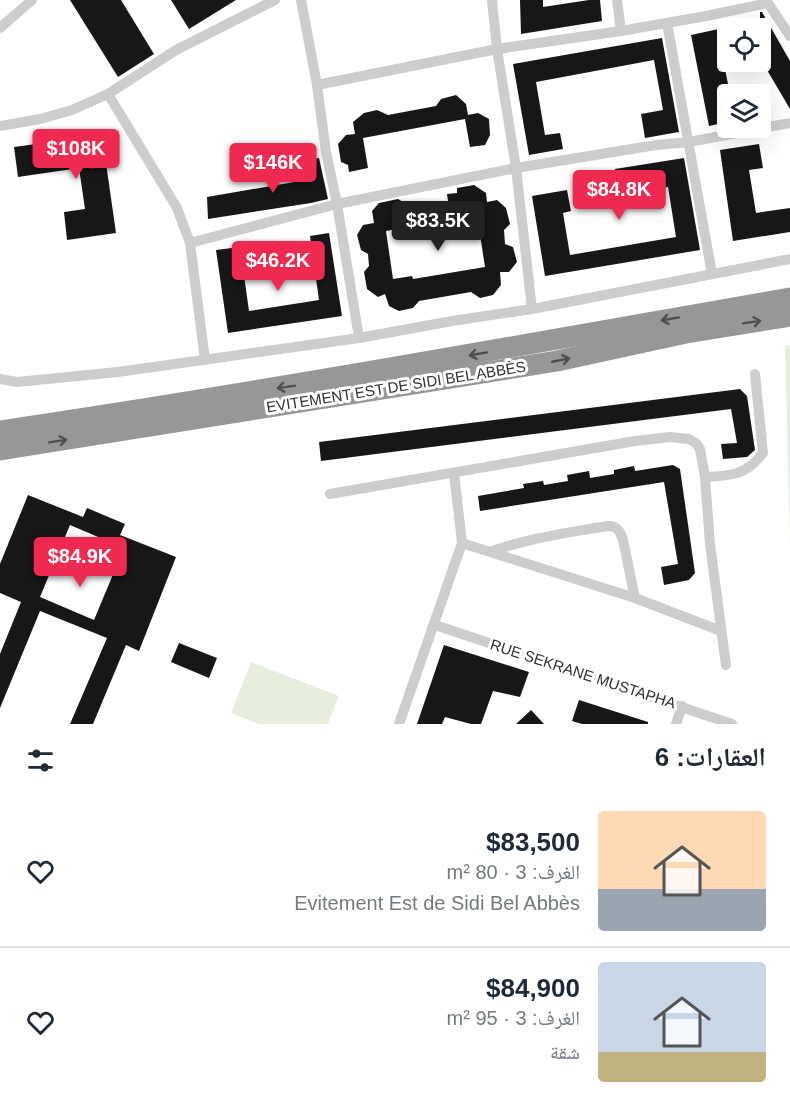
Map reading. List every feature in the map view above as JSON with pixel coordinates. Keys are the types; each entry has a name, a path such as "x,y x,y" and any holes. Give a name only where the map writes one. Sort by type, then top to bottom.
{"highway":[{"name":"EVITEMENT EST DE SIDI BEL ABBÈS","path":"0,431 289,386 790,298"},
{"name":"EVITEMENT EST DE SIDI BEL ABBÈS","path":"0,450 557,361 686,333 790,316"}],"street":[{"path":"0,28 32,0"},
{"path":"0,126 40,119 72,110 108,94 176,50 275,0"},
{"path":"301,0 358,338"},
{"path":"492,0 497,49 516,168 532,309"},
{"path":"617,0 621,31"},
{"path":"317,85 497,49 621,31 768,3 790,36"},
{"path":"667,23 712,274"},
{"path":"108,94 177,208 190,243 205,360"},
{"path":"190,243 337,204 516,168 656,145 689,142 790,123"},
{"path":"0,379 17,382 118,372 358,338 532,309 790,259"},
{"path":"705,477 730,476 742,472 756,462 763,453 755,374"},
{"path":"330,494 635,441 670,436 689,439 700,449 705,477 710,544 726,665"},
{"path":"399,724 462,543 454,473"},
{"path":"490,552 531,539 615,526 623,540 635,598"},
{"path":"462,543 635,598 721,631"},
{"name":"RUE SEKRANE MUSTAPHA","path":"435,625 732,724"},
{"path":"676,724 682,706"}],"green space":[{"path":"790,345 790,546 785,346"},
{"path":"251,662 339,696 328,724 259,724 231,713"}],"building":[{"path":"70,0 121,0 154,54 118,77"},
{"path":"171,0 236,0 189,29"},
{"path":"520,0 543,0 543,7 600,0 602,21 521,34"},
{"path":"771,28 790,61 790,109 768,72 771,72"},
{"path":"717,29 717,72 726,72 728,84 717,84 717,124 709,126 691,35"},
{"path":"662,38 679,132 645,138 641,114 663,110 654,60 536,82 545,135 560,133 563,149 529,155 513,64"},
{"path":"456,95 466,104 468,115 478,113 489,119 490,135 485,145 470,147 465,119 363,138 368,168 349,172 348,165 341,162 338,144 346,135 355,134 353,122 364,113 377,110 388,115 436,106 441,99"},
{"path":"102,135 116,233 67,240 64,212 85,209 79,168 18,177 14,147"},
{"path":"759,144 763,168 749,170 756,213 790,208 790,232 733,241 720,150"},
{"path":"319,158 328,199 208,219 207,197 300,181 298,162"},
{"path":"684,158 700,250 545,276 532,196 567,190 571,211 563,213 570,255 676,237 668,187 620,195 615,169"},
{"path":"474,185 486,193 487,202 497,200 506,208 510,224 504,230 505,244 513,247 517,262 509,272 500,272 501,285 493,295 480,298 471,292 419,301 413,308 399,311 389,306 385,294 378,297 367,289 364,272 369,266 368,254 361,250 357,235 363,225 374,223 372,211 379,203 398,199 408,205 410,221 402,223 402,228 386,231 393,279 412,276 413,279 485,267 477,215 462,217 461,213 450,215 447,194 457,193 457,188"},
{"path":"329,233 342,316 228,333 216,250 240,247 249,311 319,300 310,236"},
{"path":"740,389 747,396 755,450 747,457 723,459 721,444 737,443 731,409 321,461 319,442"},
{"path":"673,465 680,469 695,573 689,580 664,585 661,567 678,564 664,482 480,511 478,496 524,488 523,484 543,481 544,485 568,481 567,475 589,471 590,478 614,474 614,470 634,466 635,471"},
{"path":"28,495 83,517 87,508 125,524 120,535 176,557 139,651 126,645 93,724 70,724 107,638 40,611 0,708 0,654 21,602 0,593 0,564","holes":["70,525 124,548 94,620 40,597"]},
{"path":"179,643 217,658 209,678 171,662"},
{"path":"444,645 529,672 520,697 493,691 481,724 471,724 445,717 442,724 417,724"},
{"path":"579,700 648,722 648,724 582,724 572,721"},
{"path":"531,710 544,724 516,724"}]}
